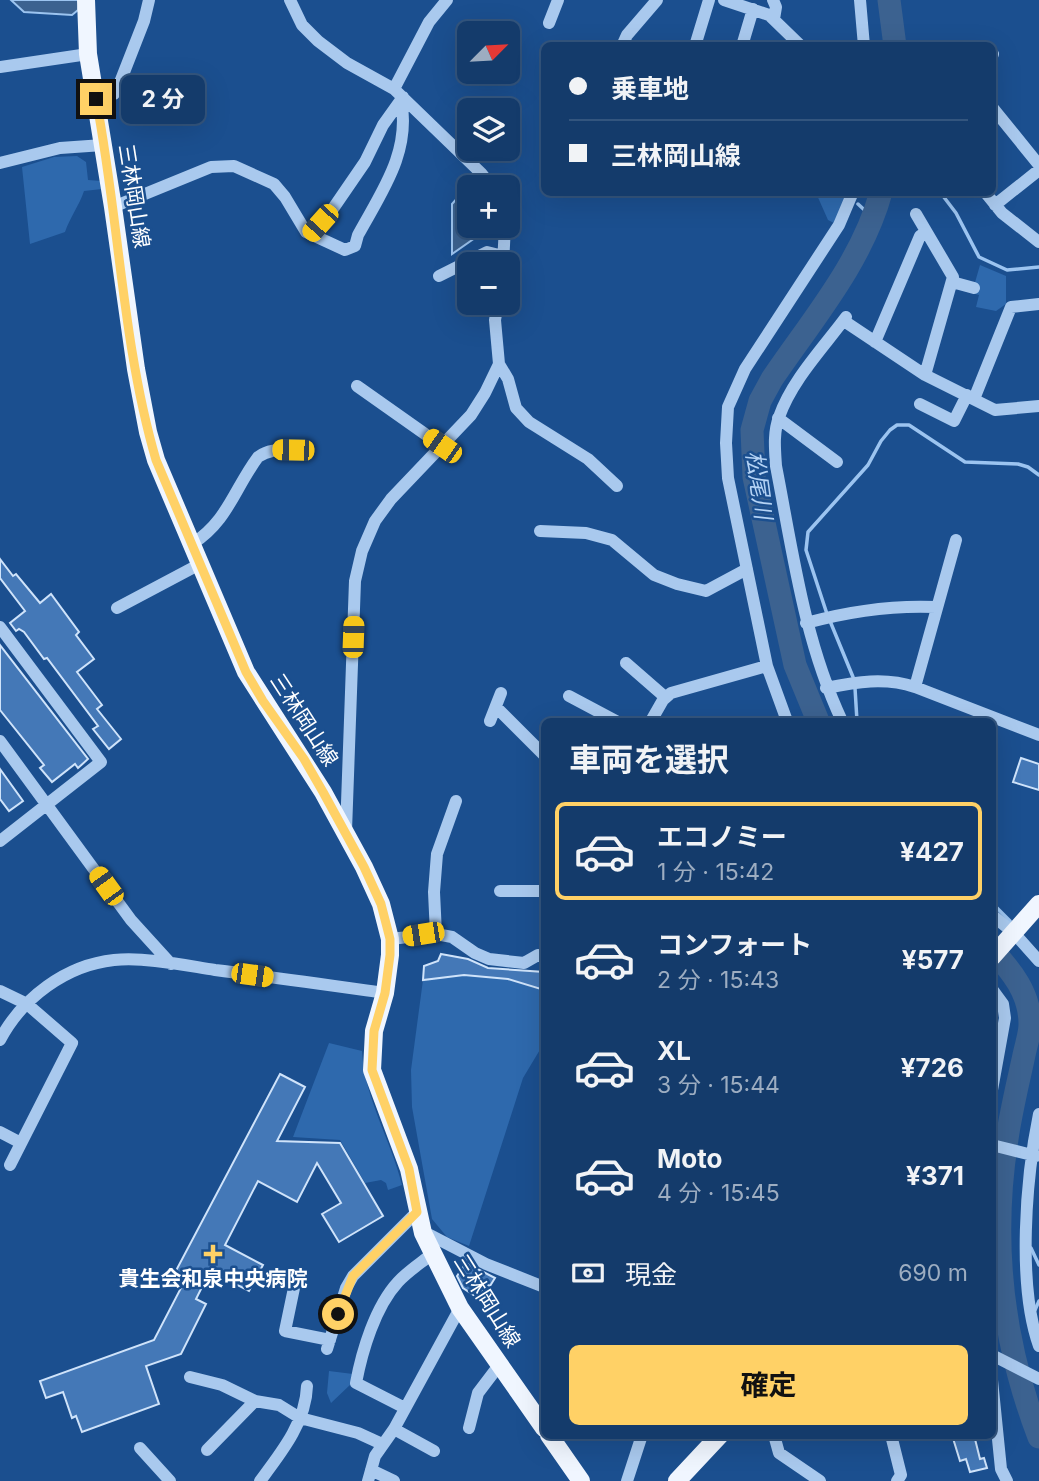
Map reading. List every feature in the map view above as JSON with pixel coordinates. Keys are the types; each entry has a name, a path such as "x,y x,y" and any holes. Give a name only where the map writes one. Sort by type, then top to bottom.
{"main road":[{"name":"三林岡山線","path":"86,0 88,54 136,369 156,460 246,672 304,759 346,833 381,904 390,939 390,955 385,993 374,1031 372,1070 409,1169 417,1212 432,1254 460,1308 541,1424"},
{"path":"996,953 1039,904"},
{"path":"552,1439 581,1481"},
{"path":"677,1481 716,1439"}],"street":[{"path":"96,99 114,94 119,85 144,21 149,0"},
{"path":"290,0 302,25 318,41 347,63 399,95 483,175"},
{"path":"310,234 330,213 365,162 399,95 429,22 447,0"},
{"path":"549,23 558,0"},
{"path":"623,42 626,35 657,0"},
{"path":"696,42 709,0"},
{"path":"724,0 769,15 797,42"},
{"path":"773,0 776,6 774,19"},
{"path":"860,0 864,42"},
{"path":"743,42 753,9"},
{"path":"0,67 88,54"},
{"path":"113,207 211,167 234,166 274,184 310,234 345,250 355,246 358,235 401,152 404,135 399,95"},
{"path":"995,205 1039,168 996,112"},
{"path":"0,163 60,148 103,145"},
{"path":"786,718 767,666 728,478 728,407 745,369 839,225 851,196"},
{"path":"988,196 1039,242"},
{"path":"916,214 953,277 925,375"},
{"path":"875,342 920,236 926,232"},
{"path":"439,276 457,267"},
{"path":"952,282 974,288"},
{"path":"920,404 954,421 970,397 1011,307 1039,304"},
{"path":"496,315 499,364 508,379 516,408 529,422 588,459 617,486"},
{"path":"841,718 826,688 806,623 776,466 774,441 778,418 791,392 845,319 925,375 995,410 1038,402"},
{"path":"346,833 355,581 362,551 374,521 391,499 471,415 499,364"},
{"path":"357,386 375,407 442,446"},
{"path":"778,418 837,462"},
{"path":"192,544 208,534 220,520 258,457 274,450 293,450"},
{"path":"540,531 586,533 612,540 654,575 706,591 747,569"},
{"path":"915,687 956,540"},
{"path":"117,608 201,564"},
{"path":"806,623 860,610 904,605 936,607"},
{"path":"0,627 101,762 0,841"},
{"path":"626,663 665,697"},
{"path":"653,718 665,697 671,693 767,666"},
{"path":"826,688 866,680 904,683 991,718"},
{"path":"490,721 501,693"},
{"path":"575,704 609,718"},
{"path":"496,707 532,734 541,750"},
{"path":"996,720 1039,734"},
{"path":"0,741 131,920 172,964"},
{"path":"436,934 430,867 437,854 449,807"},
{"path":"500,891 519,885 541,890"},
{"path":"996,919 1039,961"},
{"path":"390,939 436,934 452,937 489,959 524,963 541,956"},
{"path":"0,1040 8,1024 54,980 114,960 172,964 385,993"},
{"path":"0,991 27,1004 72,1043 9,1165"},
{"path":"996,994 1003,1004 1005,1018 996,1068"},
{"path":"1039,1114 1033,1154 1027,1263 1031,1310 1039,1346"},
{"path":"0,1132 21,1143"},
{"path":"996,1146 1033,1154"},
{"path":"295,1288 285,1331 329,1345 346,1288 353,1276 417,1212"},
{"path":"423,1233 430,1234 486,1264 541,1286"},
{"path":"405,1408 356,1383 363,1347 389,1295 398,1282 432,1254"},
{"path":"394,1481 370,1475 375,1456 394,1429 460,1308"},
{"path":"996,1357 1039,1379"},
{"path":"469,1428 478,1393 500,1364"},
{"path":"190,1377 222,1385 255,1401 279,1405 300,1418 358,1433 382,1444"},
{"path":"260,1481 283,1450 300,1418 307,1386"},
{"path":"207,1450 255,1401"},
{"path":"996,1416 1002,1469 1007,1481"},
{"path":"394,1429 419,1449 435,1451"},
{"path":"627,1481 641,1439"},
{"path":"775,1439 779,1453 820,1481"},
{"path":"892,1439 901,1475 897,1481"},
{"path":"139,1448 162,1478"}],"shaded area":[{"path":"11,0 79,0 78,10 72,15 24,12"},
{"path":"77,156 86,162 88,180 101,181 102,189 84,191 65,232 30,244 22,167 54,157"},
{"path":"817,196 848,197 834,223 828,220"},
{"path":"457,198 457,238 475,238 452,254 452,204"},
{"path":"980,265 1006,276 1006,304 996,311 976,307 979,295 972,293"},
{"path":"464,975 508,979 541,990 541,1048 523,1078 469,1246 447,1237 432,1219 412,1107 411,1070 423,980"},
{"path":"329,1043 362,1051 373,1102 402,1185 388,1190 386,1183 381,1180 365,1183 340,1140 293,1137"},
{"path":"329,1371 353,1374 351,1384 331,1403 327,1393"}],"building":[{"path":"0,559 40,603 51,594 79,632 76,635 94,659 77,672 102,705 97,709 121,739 109,749 93,729 98,726 47,658 44,659 24,632 19,629 16,631 10,623 25,611 0,578"},
{"path":"0,645 88,759 78,768 75,764 52,782 40,768 44,765 0,710"},
{"path":"1021,758 1039,764 1039,790 1013,782"},
{"path":"0,769 23,801 9,811 0,799"},
{"path":"441,954 468,959 488,968 541,972 541,989 508,979 464,975 423,980 424,966 438,961"},
{"name":"貴生会和泉中央病院","path":"280,1074 305,1087 277,1141 340,1143 383,1216 339,1242 322,1214 341,1203 317,1163 297,1202 258,1181 225,1245 263,1265 249,1291 210,1271 196,1299 206,1304 181,1354 146,1366 159,1404 82,1432 76,1416 72,1418 63,1392 46,1398 40,1381 154,1340 181,1288 170,1282"},
{"path":"466,1263 495,1278 490,1286 486,1284 478,1298 463,1288 457,1276"},
{"path":"953,1439 975,1439 980,1459 984,1458 987,1468 970,1472 966,1459 960,1461"}],"waterway":[{"name":"松尾川","path":"889,0 894,42"},
{"name":"松尾川","path":"817,718 795,665 754,477 752,430 760,401 772,379 849,266 873,218 880,196"},
{"path":"943,196 956,213 979,257 1007,270 1039,267"},
{"path":"858,204 874,219"},
{"path":"827,614 806,550 808,532 868,465 881,441 897,425 909,425 965,462 1018,464 1039,475"},
{"path":"830,621 853,677"},
{"path":"855,688 857,718"},
{"path":"996,907 1010,921"},
{"name":"松尾川","path":"996,955 1019,984 1027,1003 1030,1024 1007,1139 1002,1177 1000,1252 1008,1327 1026,1401 1039,1437"},
{"path":"1031,1248 1039,1265"},
{"path":"1035,1310 1039,1301"}],"place":[{"name":"貴生会和泉中央病院","path":"213,1254"}],"route":[{"path":"96,99 136,369 156,460 246,672 304,759 364,867 381,904 390,939 385,993 374,1031 372,1070 409,1169 417,1212 353,1276 346,1288 338,1314"}]}
